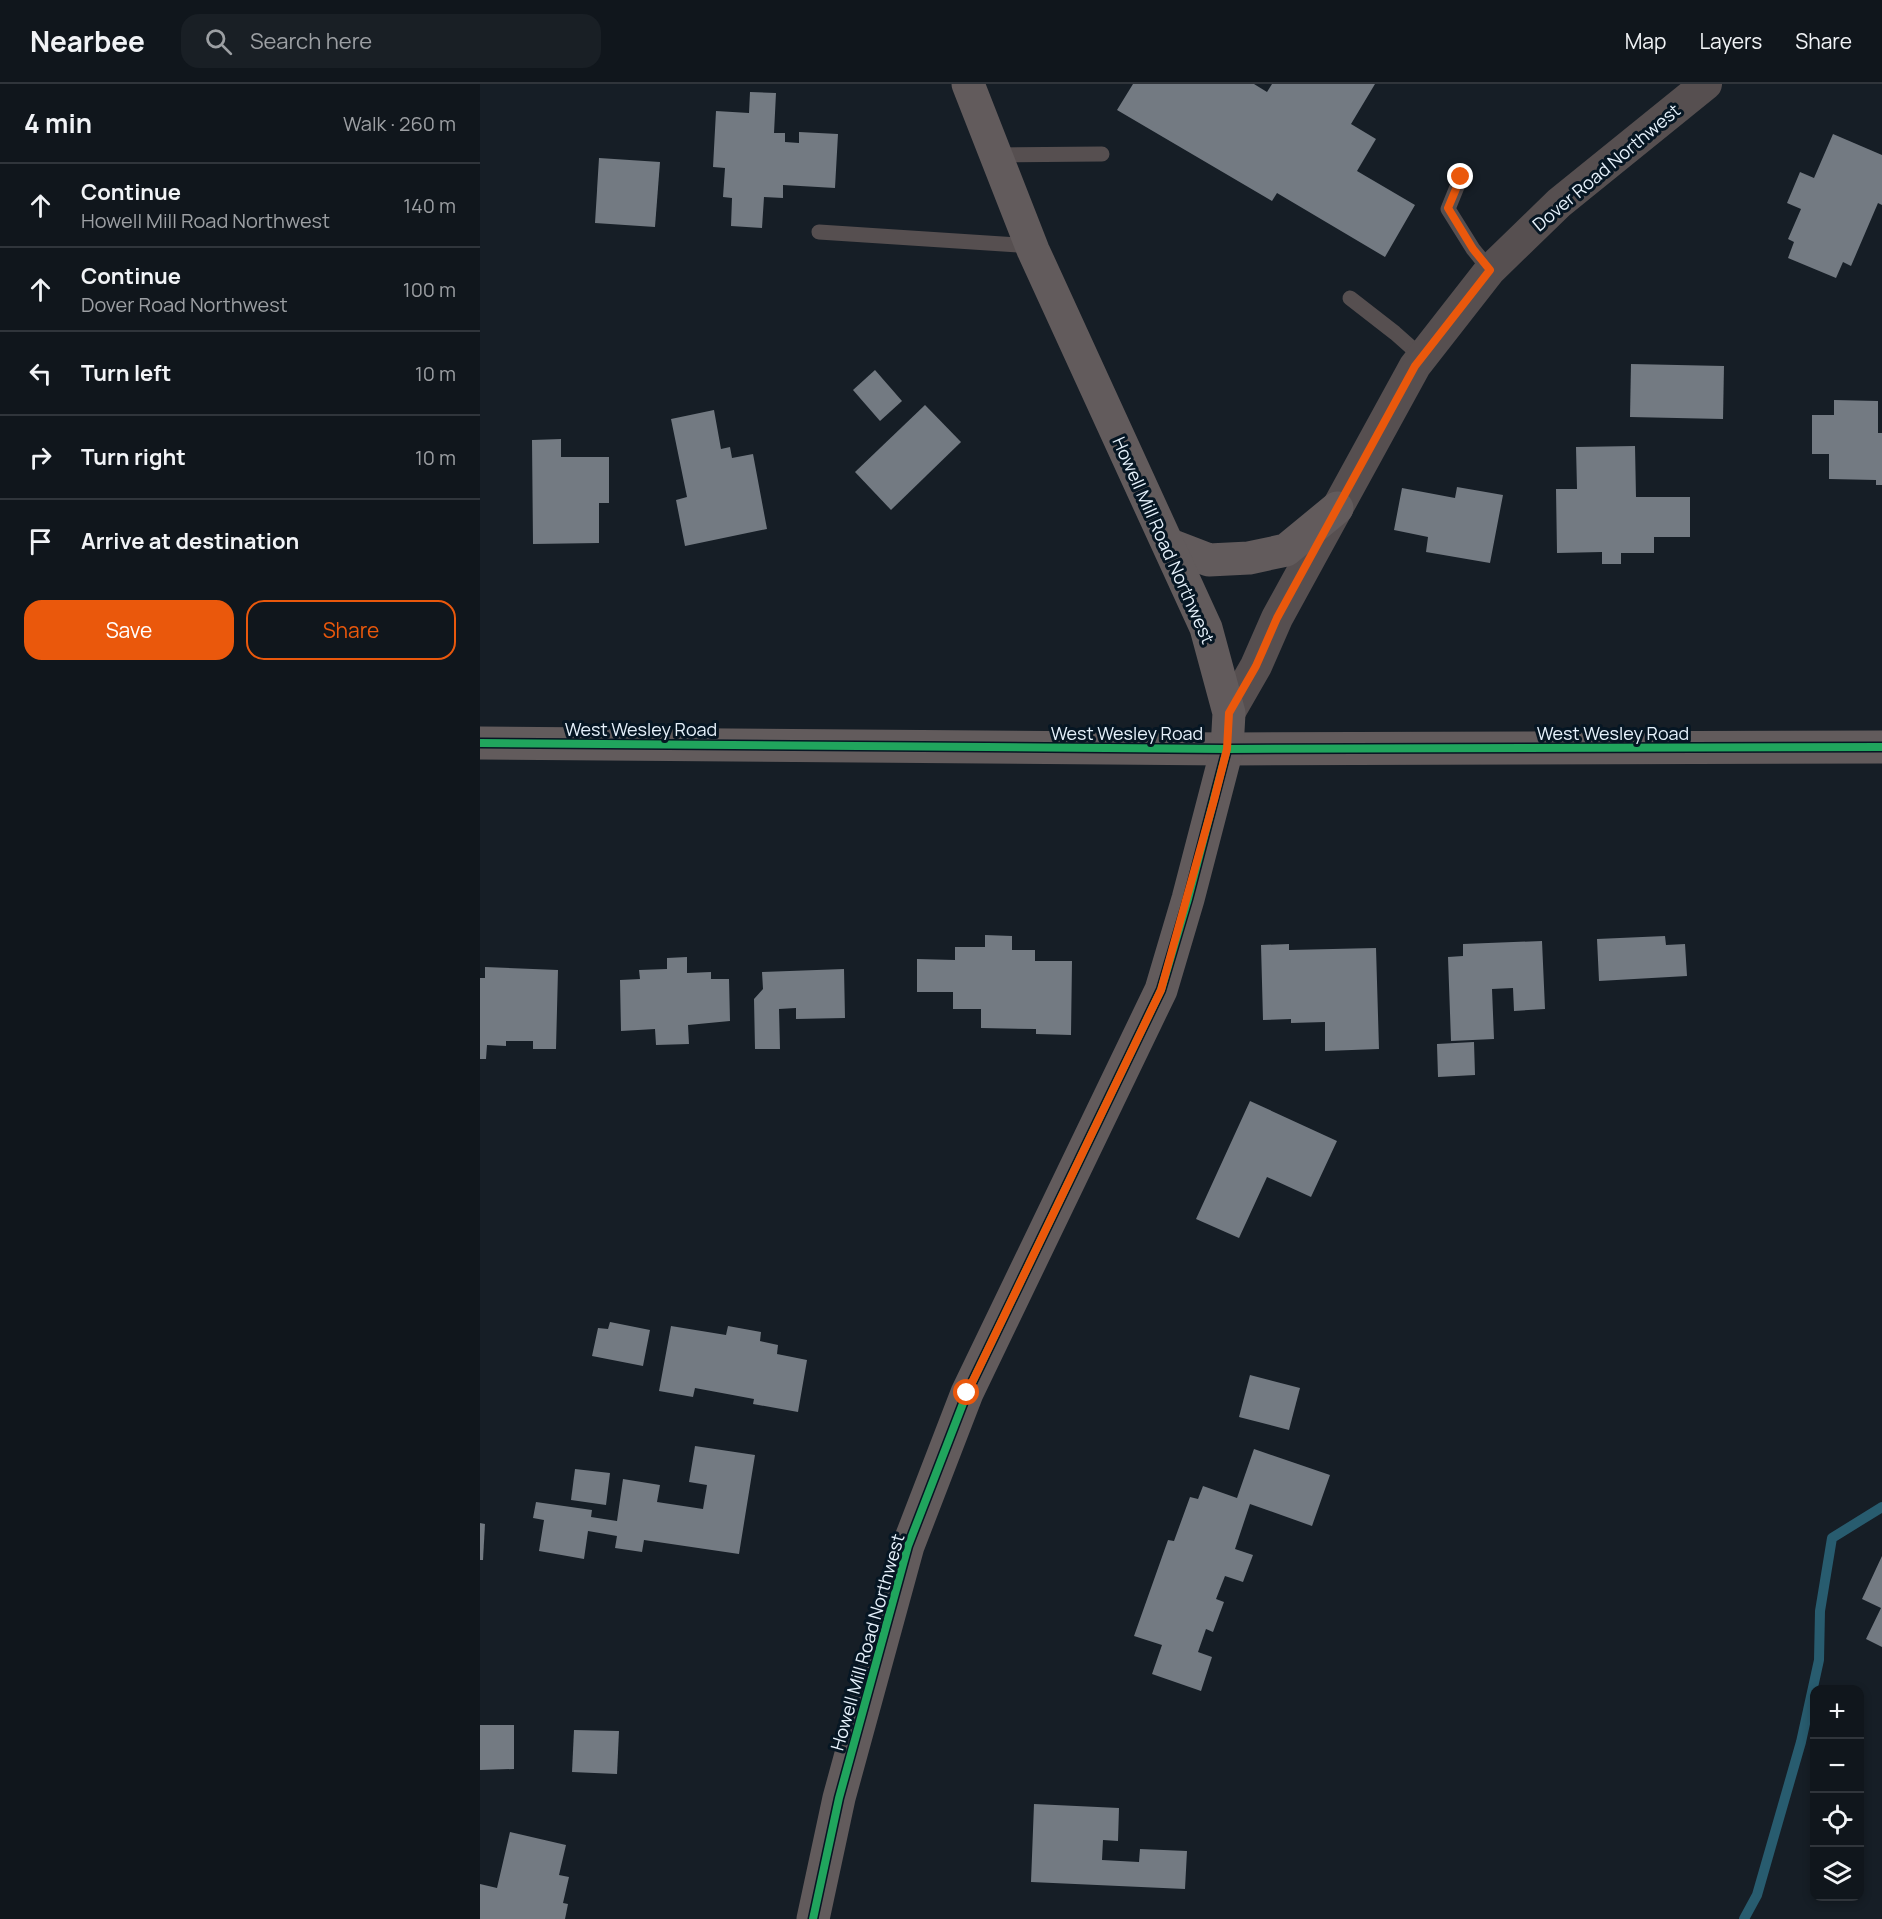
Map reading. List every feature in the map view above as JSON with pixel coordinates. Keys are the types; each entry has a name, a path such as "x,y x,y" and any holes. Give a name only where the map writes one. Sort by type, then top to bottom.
{"main road":[{"name":"Howell Mill Road Northwest","path":"813,1919 839,1798 908,1546 967,1393 1161,990 1191,888 1227,749 1229,713 1206,628 1032,246 968,84"},
{"path":"1170,545 1209,561 1249,558 1286,550 1337,508"},
{"name":"West Wesley Road","path":"480,743 1227,749 1882,747"}],"street":[{"name":"Dover Road Northwest","path":"1229,713 1256,666 1277,618 1415,366 1490,270 1559,203 1706,84"}],"lane":[{"path":"996,155 1102,154"},
{"path":"1461,177 1448,208 1473,249 1490,270"},
{"path":"819,232 1032,246"},
{"path":"1350,298 1422,357"}],"building":[{"path":"1133,84 1254,84 1267,92 1272,84 1375,84 1351,124 1376,139 1357,171 1415,205 1385,257 1277,193 1272,201 1117,110"},
{"path":"750,92 776,93 774,133 785,133 785,142 799,143 799,132 838,134 835,188 783,185 783,198 764,197 762,228 731,226 732,198 723,197 725,168 713,167 716,111 749,113"},
{"path":"1833,134 1882,155 1882,205 1878,203 1851,266 1843,262 1836,278 1788,258 1794,242 1788,239 1801,209 1787,203 1800,172 1814,178"},
{"path":"599,158 660,162 655,227 595,223"},
{"path":"1631,364 1724,366 1723,419 1630,417"},
{"path":"875,370 902,401 880,421 853,390"},
{"path":"1834,400 1878,401 1878,433 1882,433 1882,485 1876,485 1876,480 1829,479 1829,454 1812,454 1812,415 1834,415"},
{"path":"925,405 961,442 891,510 855,472"},
{"path":"714,410 721,449 730,447 732,458 753,454 767,529 685,546 676,500 687,497 671,419"},
{"path":"561,439 561,457 609,457 609,503 599,503 599,543 533,544 532,440"},
{"path":"1635,446 1636,497 1690,497 1690,537 1654,537 1654,553 1621,553 1621,564 1602,564 1602,552 1557,553 1556,489 1577,489 1576,447"},
{"path":"1457,487 1503,495 1490,563 1426,552 1428,537 1394,530 1402,488 1455,498"},
{"path":"985,935 1012,936 1012,950 1035,950 1035,961 1072,961 1071,1035 1036,1034 1036,1029 981,1028 981,1009 953,1009 953,992 917,992 917,959 955,960 955,947 985,947"},
{"path":"1665,936 1666,945 1685,944 1687,976 1599,981 1597,939"},
{"path":"1542,941 1545,1009 1514,1011 1513,988 1492,989 1494,1039 1451,1041 1448,957 1463,956 1463,944"},
{"path":"1289,944 1289,950 1376,948 1379,1049 1325,1051 1325,1022 1291,1023 1291,1019 1263,1020 1261,945"},
{"path":"687,957 687,973 711,972 711,979 729,979 730,1021 688,1025 689,1044 656,1045 655,1029 621,1031 620,980 640,979 639,970 667,969 667,958"},
{"path":"485,967 558,970 556,1049 533,1049 533,1041 506,1041 506,1046 487,1045 486,1059 480,1059 480,978 485,978"},
{"path":"844,969 845,1018 796,1019 796,1008 779,1009 780,1049 755,1049 754,999 763,989 762,972"},
{"path":"1474,1042 1475,1075 1438,1077 1437,1044"},
{"path":"1250,1101 1337,1141 1311,1197 1267,1177 1239,1238 1196,1219"},
{"path":"610,1322 650,1330 643,1366 592,1356 598,1328 608,1329"},
{"path":"671,1326 726,1335 728,1326 761,1332 760,1341 778,1345 777,1354 807,1360 798,1412 753,1404 754,1399 695,1388 693,1397 659,1391"},
{"path":"1250,1375 1300,1388 1289,1430 1239,1417"},
{"path":"695,1446 755,1455 739,1554 644,1540 642,1552 615,1548 617,1536 588,1531 584,1559 539,1551 544,1520 533,1518 536,1502 592,1510 591,1517 617,1521 623,1479 660,1485 657,1502 703,1509 707,1485 689,1482"},
{"path":"1254,1449 1330,1475 1312,1526 1250,1504 1235,1549 1253,1555 1243,1582 1225,1576 1216,1599 1224,1602 1213,1632 1206,1629 1198,1652 1212,1657 1201,1691 1152,1674 1162,1645 1134,1636 1168,1540 1174,1541 1190,1497 1198,1499 1203,1486 1237,1498"},
{"path":"575,1469 610,1473 606,1505 571,1500"},
{"path":"480,1523 485,1524 483,1560 480,1560"},
{"path":"1882,1556 1882,1647 1866,1639 1881,1608 1862,1599"},
{"path":"480,1725 514,1725 514,1769 480,1770"},
{"path":"574,1730 619,1731 617,1774 572,1772"},
{"path":"1034,1804 1119,1808 1118,1841 1103,1840 1102,1860 1139,1862 1140,1849 1187,1851 1185,1889 1031,1882"},
{"path":"510,1832 566,1845 559,1875 569,1877 563,1903 568,1904 565,1919 480,1919 480,1884 497,1888"}],"waterway":[{"path":"1744,1919 1757,1895 1801,1742 1819,1660 1820,1611 1832,1538 1882,1507"}],"cycle path":[{"path":"480,743 1227,749 1882,747"},
{"path":"813,1919 839,1798 908,1546 967,1393 1161,990 1188,899 1227,749"}],"route":[{"path":"967,1393 1161,990 1188,899 1227,749 1229,713 1256,666 1277,618 1415,366 1490,270 1473,249 1448,208 1461,177"}]}
